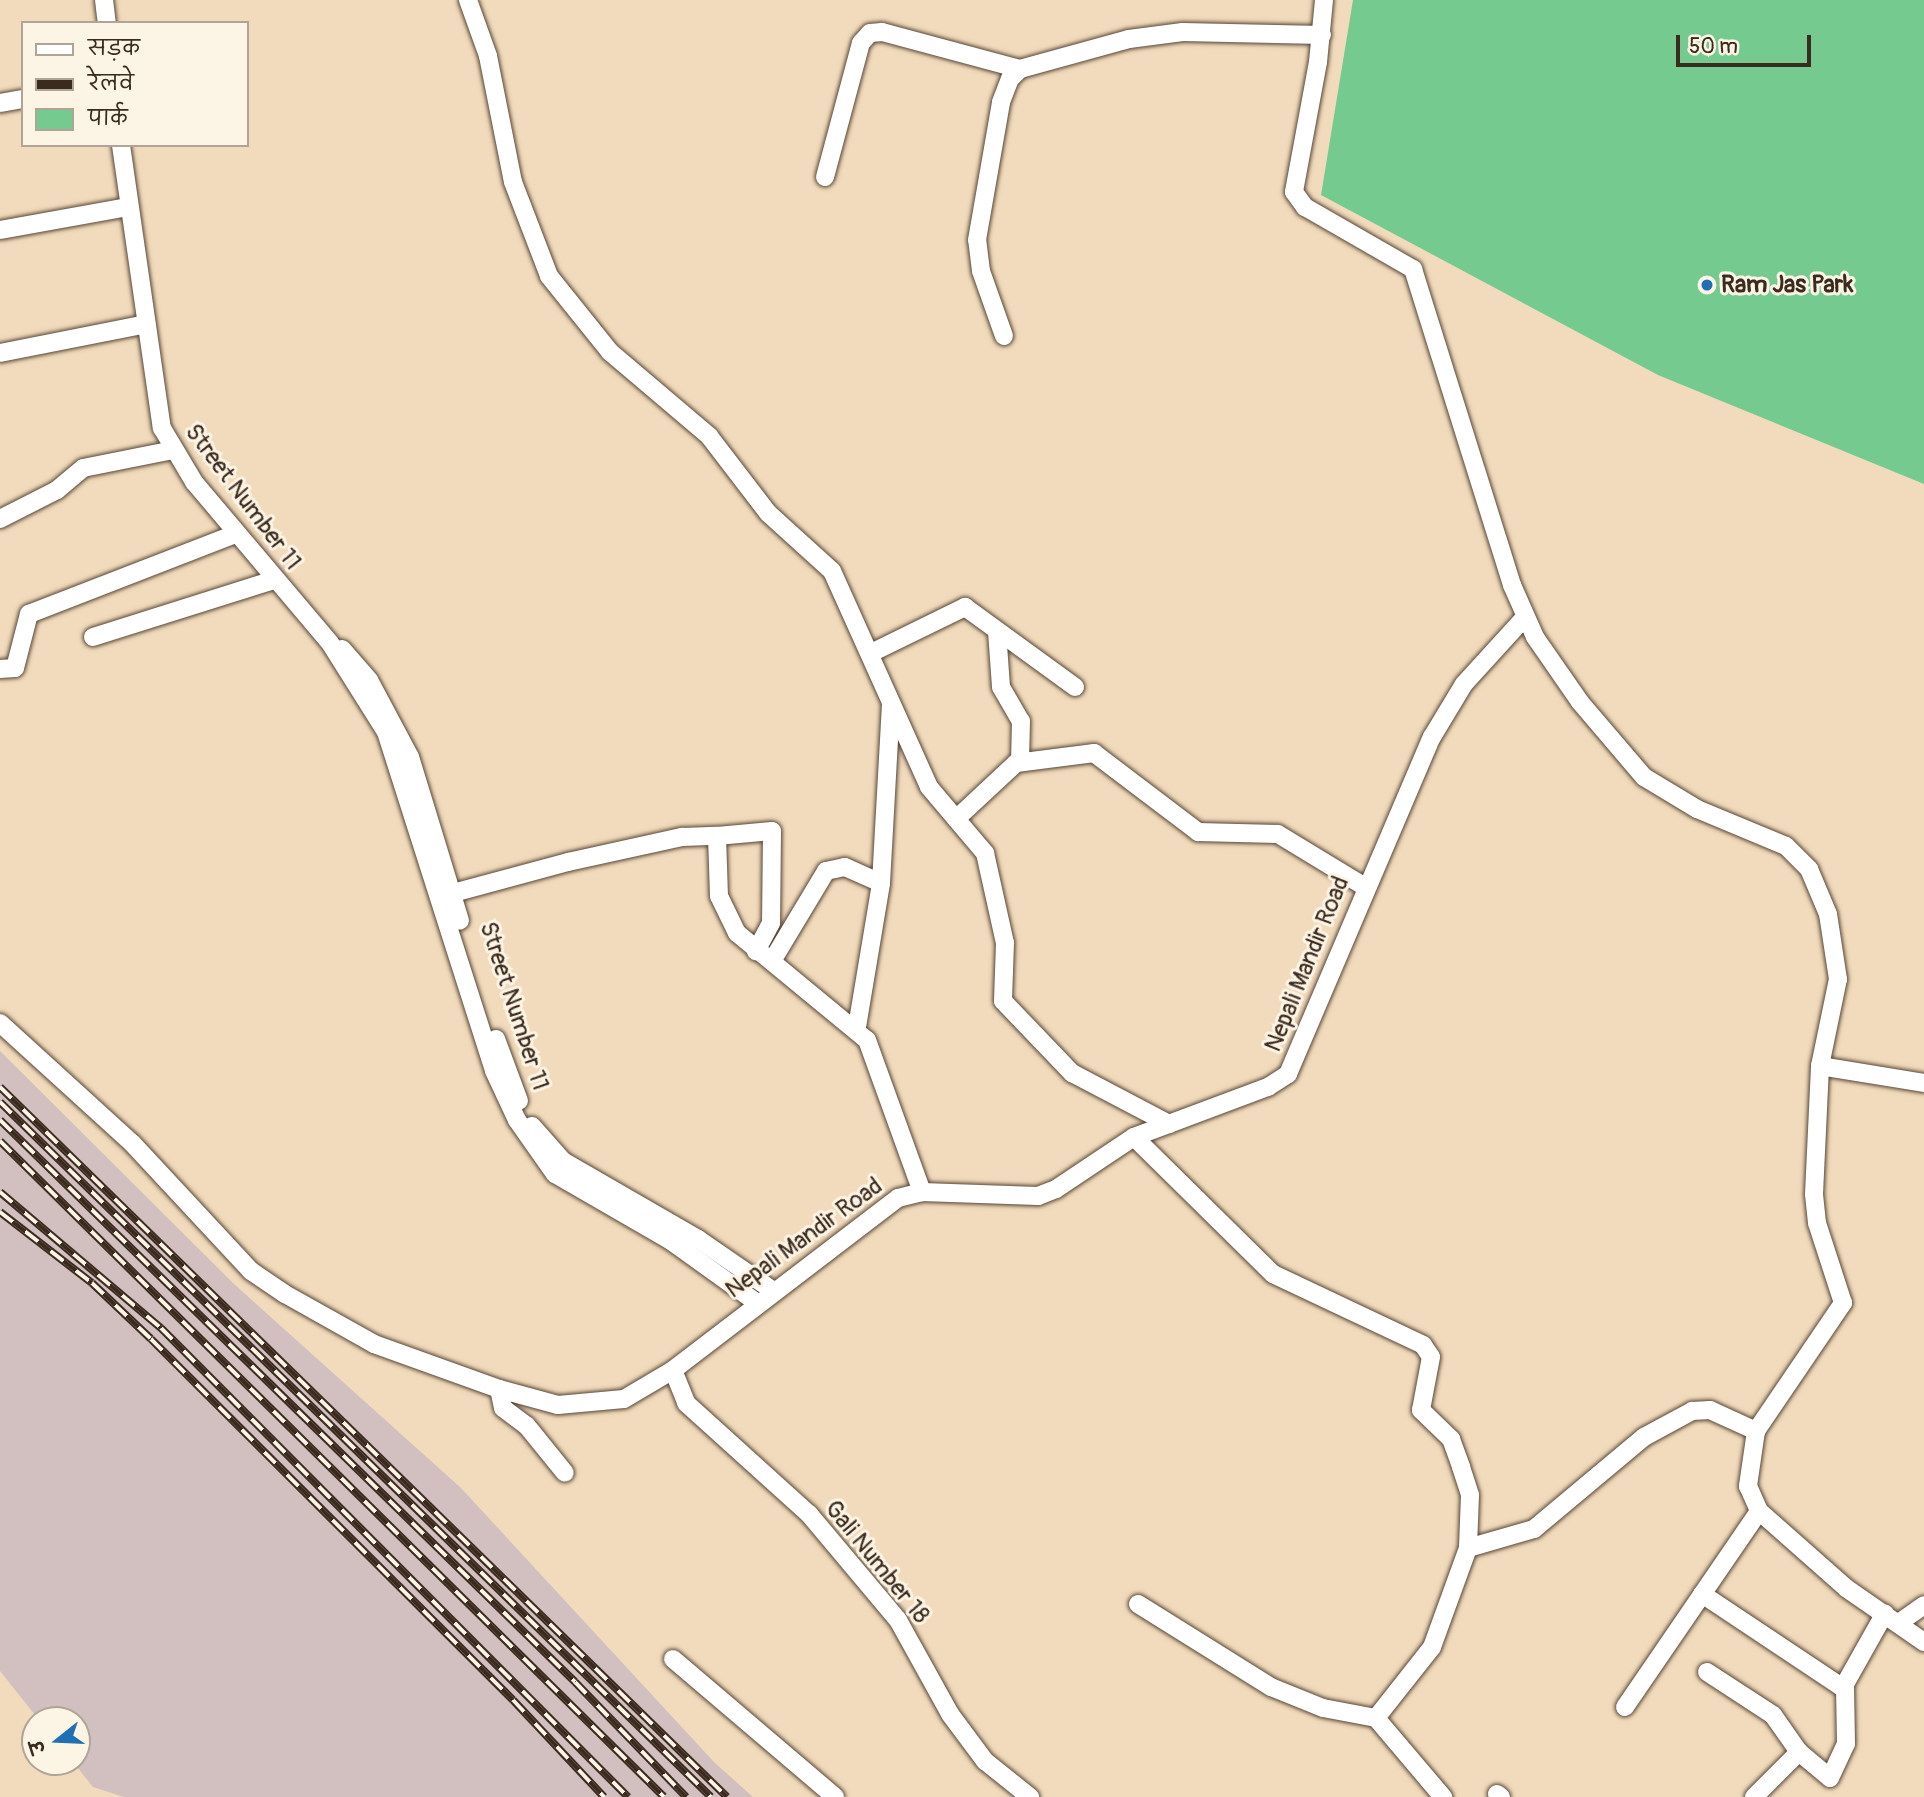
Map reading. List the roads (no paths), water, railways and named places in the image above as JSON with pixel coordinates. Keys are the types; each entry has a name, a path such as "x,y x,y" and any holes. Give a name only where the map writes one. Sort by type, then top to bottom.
{"street":[{"path":"104,0 107,21"},
{"path":"468,0 488,56 513,182 550,276 610,352 709,436 768,513 832,571 929,787 985,853 1005,943 1003,1002 1072,1073 1169,1124"},
{"path":"1324,0 1322,35 1294,192 1305,207 1413,269 1525,617 1573,693 1644,777 1697,809 1786,846 1809,869 1828,914 1838,979 1820,1066 1814,1194 1817,1223 1843,1303 1756,1432 1748,1486 1759,1511 1846,1588 1892,1617 1924,1642"},
{"path":"825,177 861,43 870,33 881,32 1020,69"},
{"path":"1004,336 981,271 977,240 1001,102 1010,79 1020,69 1129,39 1183,32 1322,35"},
{"path":"0,103 21,99"},
{"name":"Street Number 11","path":"121,147 158,415 173,450 235,534 330,643 389,739 447,895 518,1100 539,1138 563,1161 698,1239 772,1290"},
{"path":"0,230 128,207"},
{"path":"0,353 146,324"},
{"path":"0,519 57,490 83,468 173,450"},
{"path":"0,669 15,668 29,614 235,534"},
{"path":"93,636 274,580"},
{"path":"871,653 965,607 1075,687"},
{"name":"Nepali Mandir Road","path":"0,1023 132,1143 257,1276 374,1344 499,1389 558,1405 624,1399 673,1370 756,1302 878,1210 922,1192 1038,1196 1056,1189 1134,1137 1268,1087 1288,1074 1298,1060 1365,887 1445,714 1489,654 1525,617"},
{"path":"998,631 1002,687 1021,721 1020,762"},
{"path":"857,1027 881,883 891,700"},
{"path":"956,819 1020,762 1094,753 1198,832 1278,834 1365,887"},
{"path":"447,895 568,862 682,837 772,831 771,923 756,951"},
{"path":"717,836 719,896 737,933 756,951 857,1027 878,1068 922,1192"},
{"path":"772,961 826,871 845,867 881,883"},
{"name":"Street Number 11","path":"447,895 494,1071 517,1120 545,1166 671,1241 756,1302"},
{"path":"1820,1066 1924,1083"},
{"path":"1134,1137 1273,1274 1423,1345 1431,1357 1421,1410 1451,1439 1461,1467 1470,1495 1468,1548 1432,1647 1376,1718"},
{"name":"Gali Number 18","path":"673,1370 686,1403 808,1514 898,1620 950,1714 985,1761 1030,1797"},
{"path":"499,1389 503,1408 527,1426 565,1473"},
{"path":"1468,1548 1534,1529 1644,1437 1692,1411 1710,1410 1756,1432"},
{"path":"1625,1707 1759,1511"},
{"path":"1702,1594 1834,1685 1845,1684"},
{"path":"1139,1604 1271,1687 1323,1708 1376,1718 1443,1797"},
{"path":"1707,1671 1773,1715 1799,1752 1830,1778 1846,1744 1845,1684 1892,1617 1924,1605"},
{"path":"673,1659 835,1797"},
{"path":"1754,1797 1799,1752"}],"railway":[{"path":"0,1087 727,1797"},
{"path":"0,1102 711,1797"},
{"path":"0,1120 575,1682 686,1797"},
{"path":"0,1141 664,1797"},
{"path":"0,1192 161,1328 628,1797"},
{"path":"0,1212 92,1283 151,1339 513,1700 604,1797"}],"place":[{"name":"Ram Jas Park","path":"1707,285"}]}
